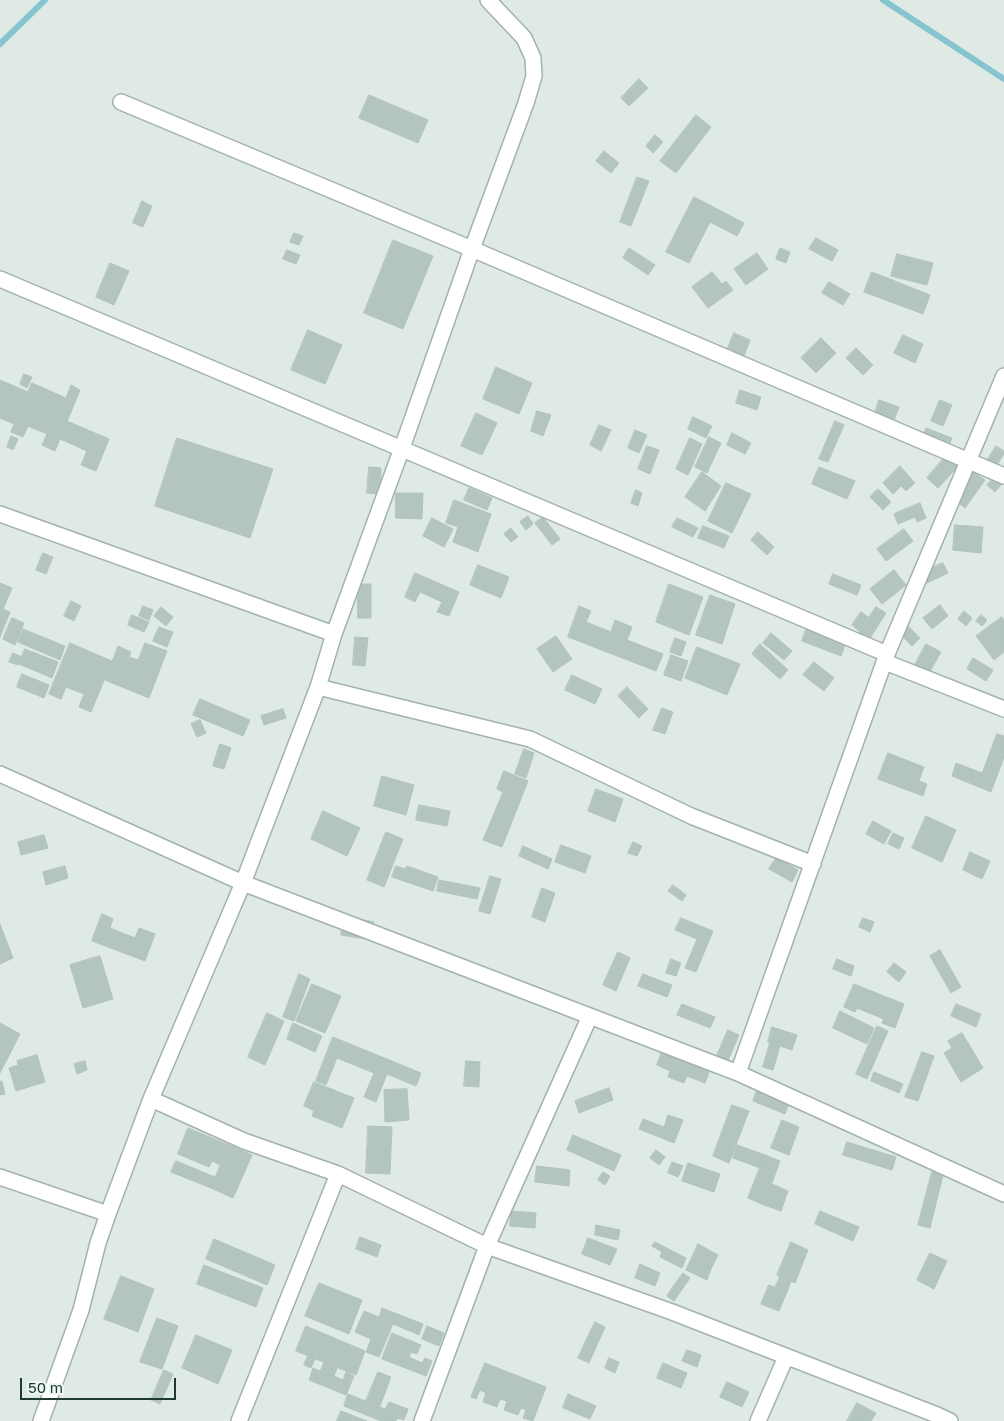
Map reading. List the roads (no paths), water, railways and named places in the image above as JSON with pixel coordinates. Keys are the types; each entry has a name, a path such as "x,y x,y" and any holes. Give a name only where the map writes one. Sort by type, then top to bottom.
{"street":[{"path":"41,1421 82,1310 98,1243 108,1214 151,1099 242,883 318,687 334,634 526,103 534,76 533,58 524,38 488,0"},
{"path":"121,102 472,249 1004,476"},
{"path":"0,279 402,448 1004,709"},
{"path":"738,1073 886,658 1004,376"},
{"path":"0,514 334,634"},
{"path":"318,687 530,739 691,816 812,864"},
{"path":"1,776 242,883 738,1073 1004,1194"},
{"path":"422,1421 486,1246 590,1016"},
{"path":"151,1099 244,1141 338,1174 486,1246 672,1312 950,1421"},
{"path":"239,1421 338,1174"},
{"path":"0,1177 108,1214"},
{"path":"758,1421 786,1357"}],"waterway":[{"path":"0,44 45,0"},
{"path":"883,0 1004,79"}]}
